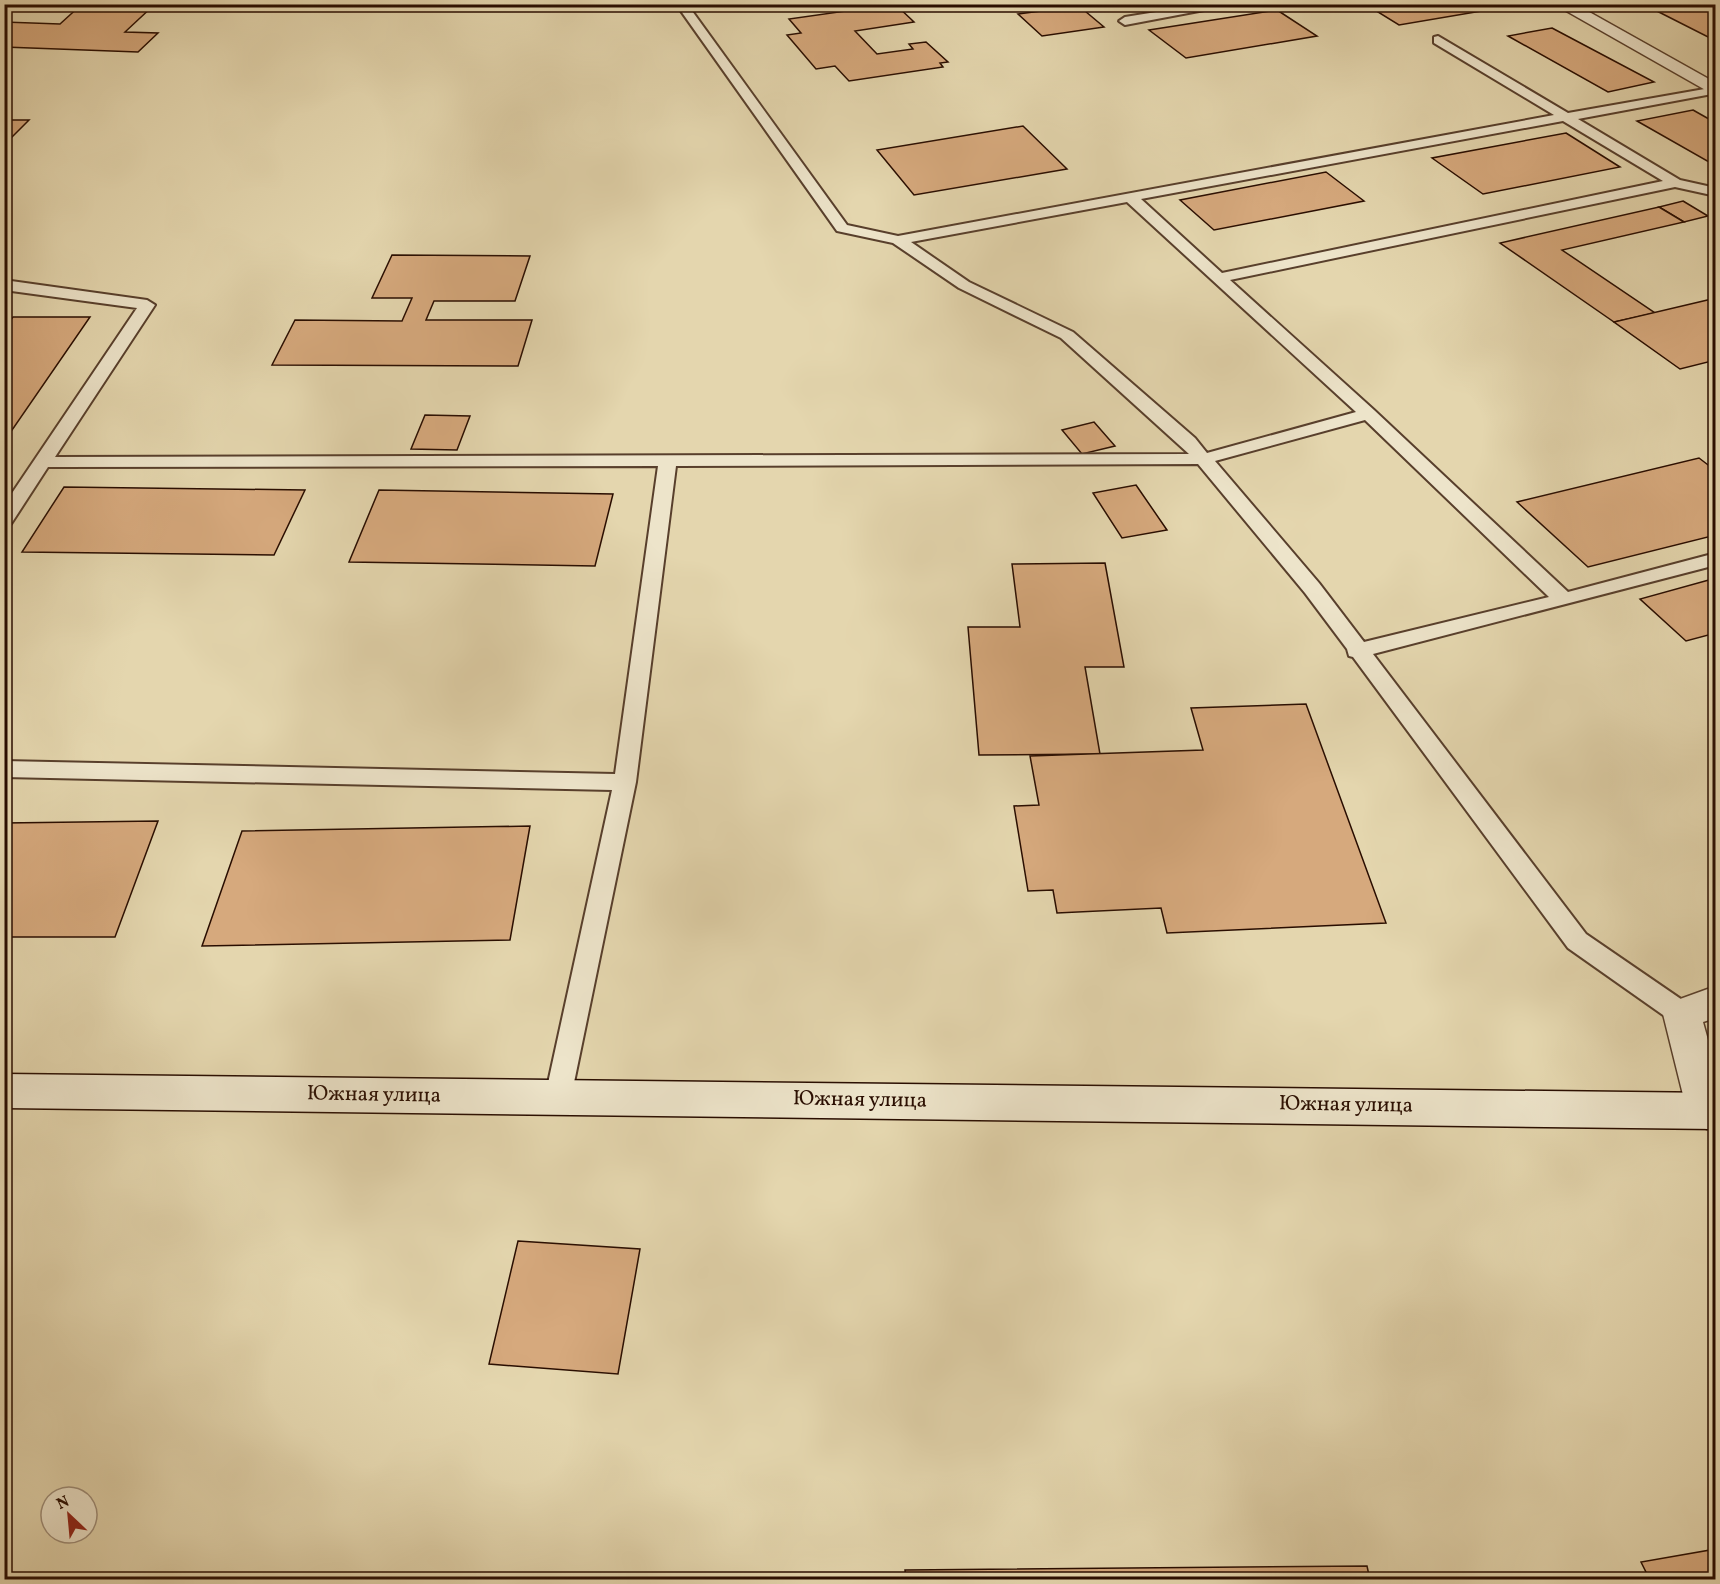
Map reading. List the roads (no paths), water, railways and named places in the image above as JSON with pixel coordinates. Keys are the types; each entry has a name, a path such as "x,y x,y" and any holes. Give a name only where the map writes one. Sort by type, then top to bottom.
{"main road":[{"path":"1562,4 1714,91"},
{"path":"1699,1008 1711,1111"},
{"name":"Южная улица","path":"4,1091 1711,1111"}],"lane":[{"path":"681,4 842,228 898,240 964,285 1067,335 1189,442 1312,588 1356,651 1577,941 1699,1008"},
{"path":"1125,21 1231,4"},
{"path":"1438,40 1675,183 1716,192"},
{"path":"898,240 1567,116 1714,91"},
{"path":"1218,278 1675,183"},
{"path":"1130,197 1368,414 1564,600"},
{"path":"4,285 147,305 4,520"},
{"path":"43,462 1204,459 1368,414"},
{"path":"558,1097 625,782 668,461"},
{"path":"1356,651 1564,600 1716,559"},
{"path":"4,769 625,782"}]}
